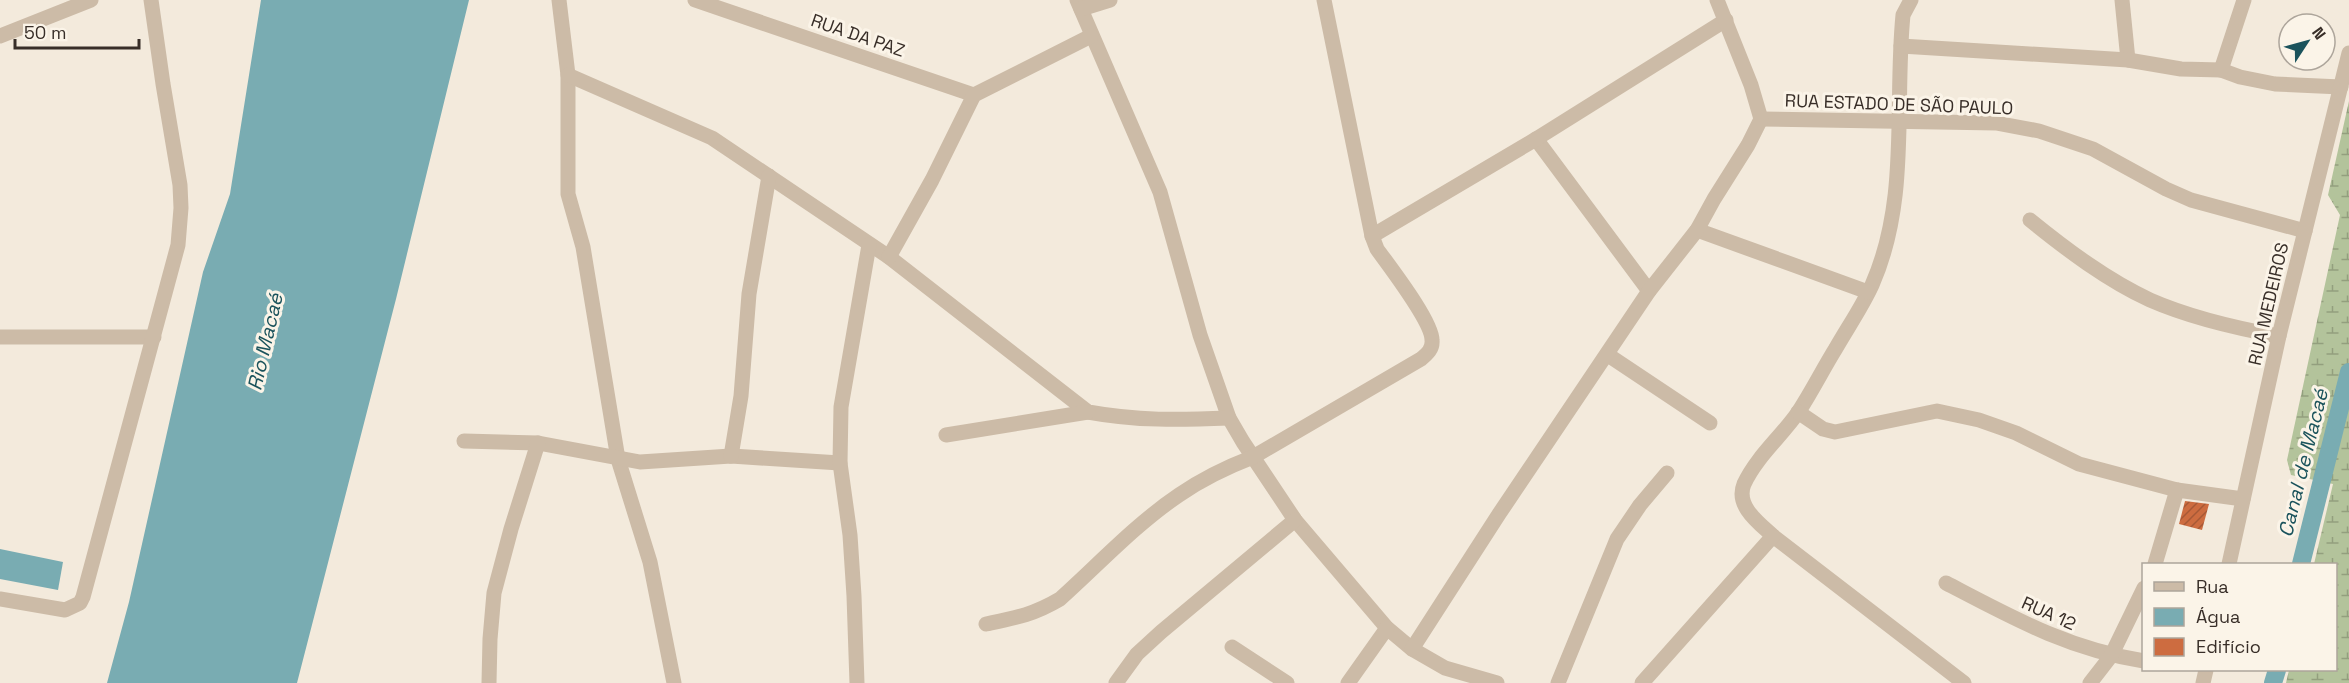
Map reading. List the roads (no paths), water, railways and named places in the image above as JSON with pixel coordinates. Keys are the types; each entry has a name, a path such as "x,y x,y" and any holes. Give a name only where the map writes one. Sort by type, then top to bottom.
{"street":[{"path":"0,36 91,0"},
{"path":"0,599 65,610 80,603 103,526 178,244 181,208 178,169 151,0"},
{"path":"559,0 567,75 568,194 583,247 618,459 650,562 674,683"},
{"name":"RUA DA PAZ","path":"695,0 974,95"},
{"path":"1110,0 1079,4 1160,192 1200,335 1229,418 1295,520 1387,628 1412,649 1445,669 1497,683"},
{"path":"986,624 1038,612 1060,599 1150,517 1179,495 1225,468 1253,457 1421,359 1430,351 1432,340 1428,324 1377,249 1372,236 1324,0"},
{"path":"1412,649 1505,505 1649,291 1697,230 1748,146 1761,119 1751,85 1717,0"},
{"path":"1911,0 1903,15 1900,123 1894,211 1884,252 1868,292 1798,412 1763,454 1743,486 1742,497 1753,517 1773,536 1964,683"},
{"path":"2122,0 2128,60"},
{"path":"2221,70 2244,0"},
{"path":"1372,236 1536,139 1726,20"},
{"path":"889,257 932,180 974,95 1091,36"},
{"path":"1901,46 2128,60 2181,69 2221,70 2240,77 2275,84 2341,87"},
{"name":"RUA MEDEIROS","path":"2229,563 2279,336 2349,53"},
{"path":"567,75 712,138 889,257 1088,412"},
{"name":"RUA ESTADO DE SÃO PAULO","path":"1761,119 1996,123 2039,131 2093,149 2191,200 2305,231"},
{"path":"1536,139 1649,291"},
{"path":"731,456 741,396 749,294 769,176"},
{"path":"2030,220 2086,262 2149,300 2226,326 2279,336"},
{"path":"1697,230 1868,292"},
{"path":"857,683 850,535 840,464 841,407 869,245"},
{"path":"0,337 154,337"},
{"path":"1608,355 1710,423"},
{"path":"1798,412 1823,429 1835,432 1937,411 1979,420 2016,433 2079,464 2177,490 2243,499"},
{"path":"946,435 1088,412 1163,421 1229,418"},
{"path":"464,441 538,443 640,462 731,456 840,464"},
{"path":"489,683 494,593 538,443"},
{"path":"1558,683 1617,539 1667,473"},
{"path":"2155,563 2177,490"},
{"path":"1116,683 1137,654 1161,632 1295,520"},
{"path":"1642,683 1773,536"},
{"name":"RUA 12","path":"1946,583 2064,642 2111,656 2142,661"},
{"path":"2090,683 2111,656 2142,592"},
{"path":"1348,683 1387,628"},
{"path":"1232,647 1287,683"},
{"path":"1437,683 1445,669"}],"water":[{"name":"Rio Macaé","path":"261,0 469,0 396,299 297,683 107,683 129,602 203,272 230,194"},
{"path":"0,549 63,562 58,590 0,579"}],"waterway":[{"name":"Canal de Macaé","path":"2301,563 2349,372"},
{"name":"Canal de Macaé","path":"2273,683 2277,671"}]}
